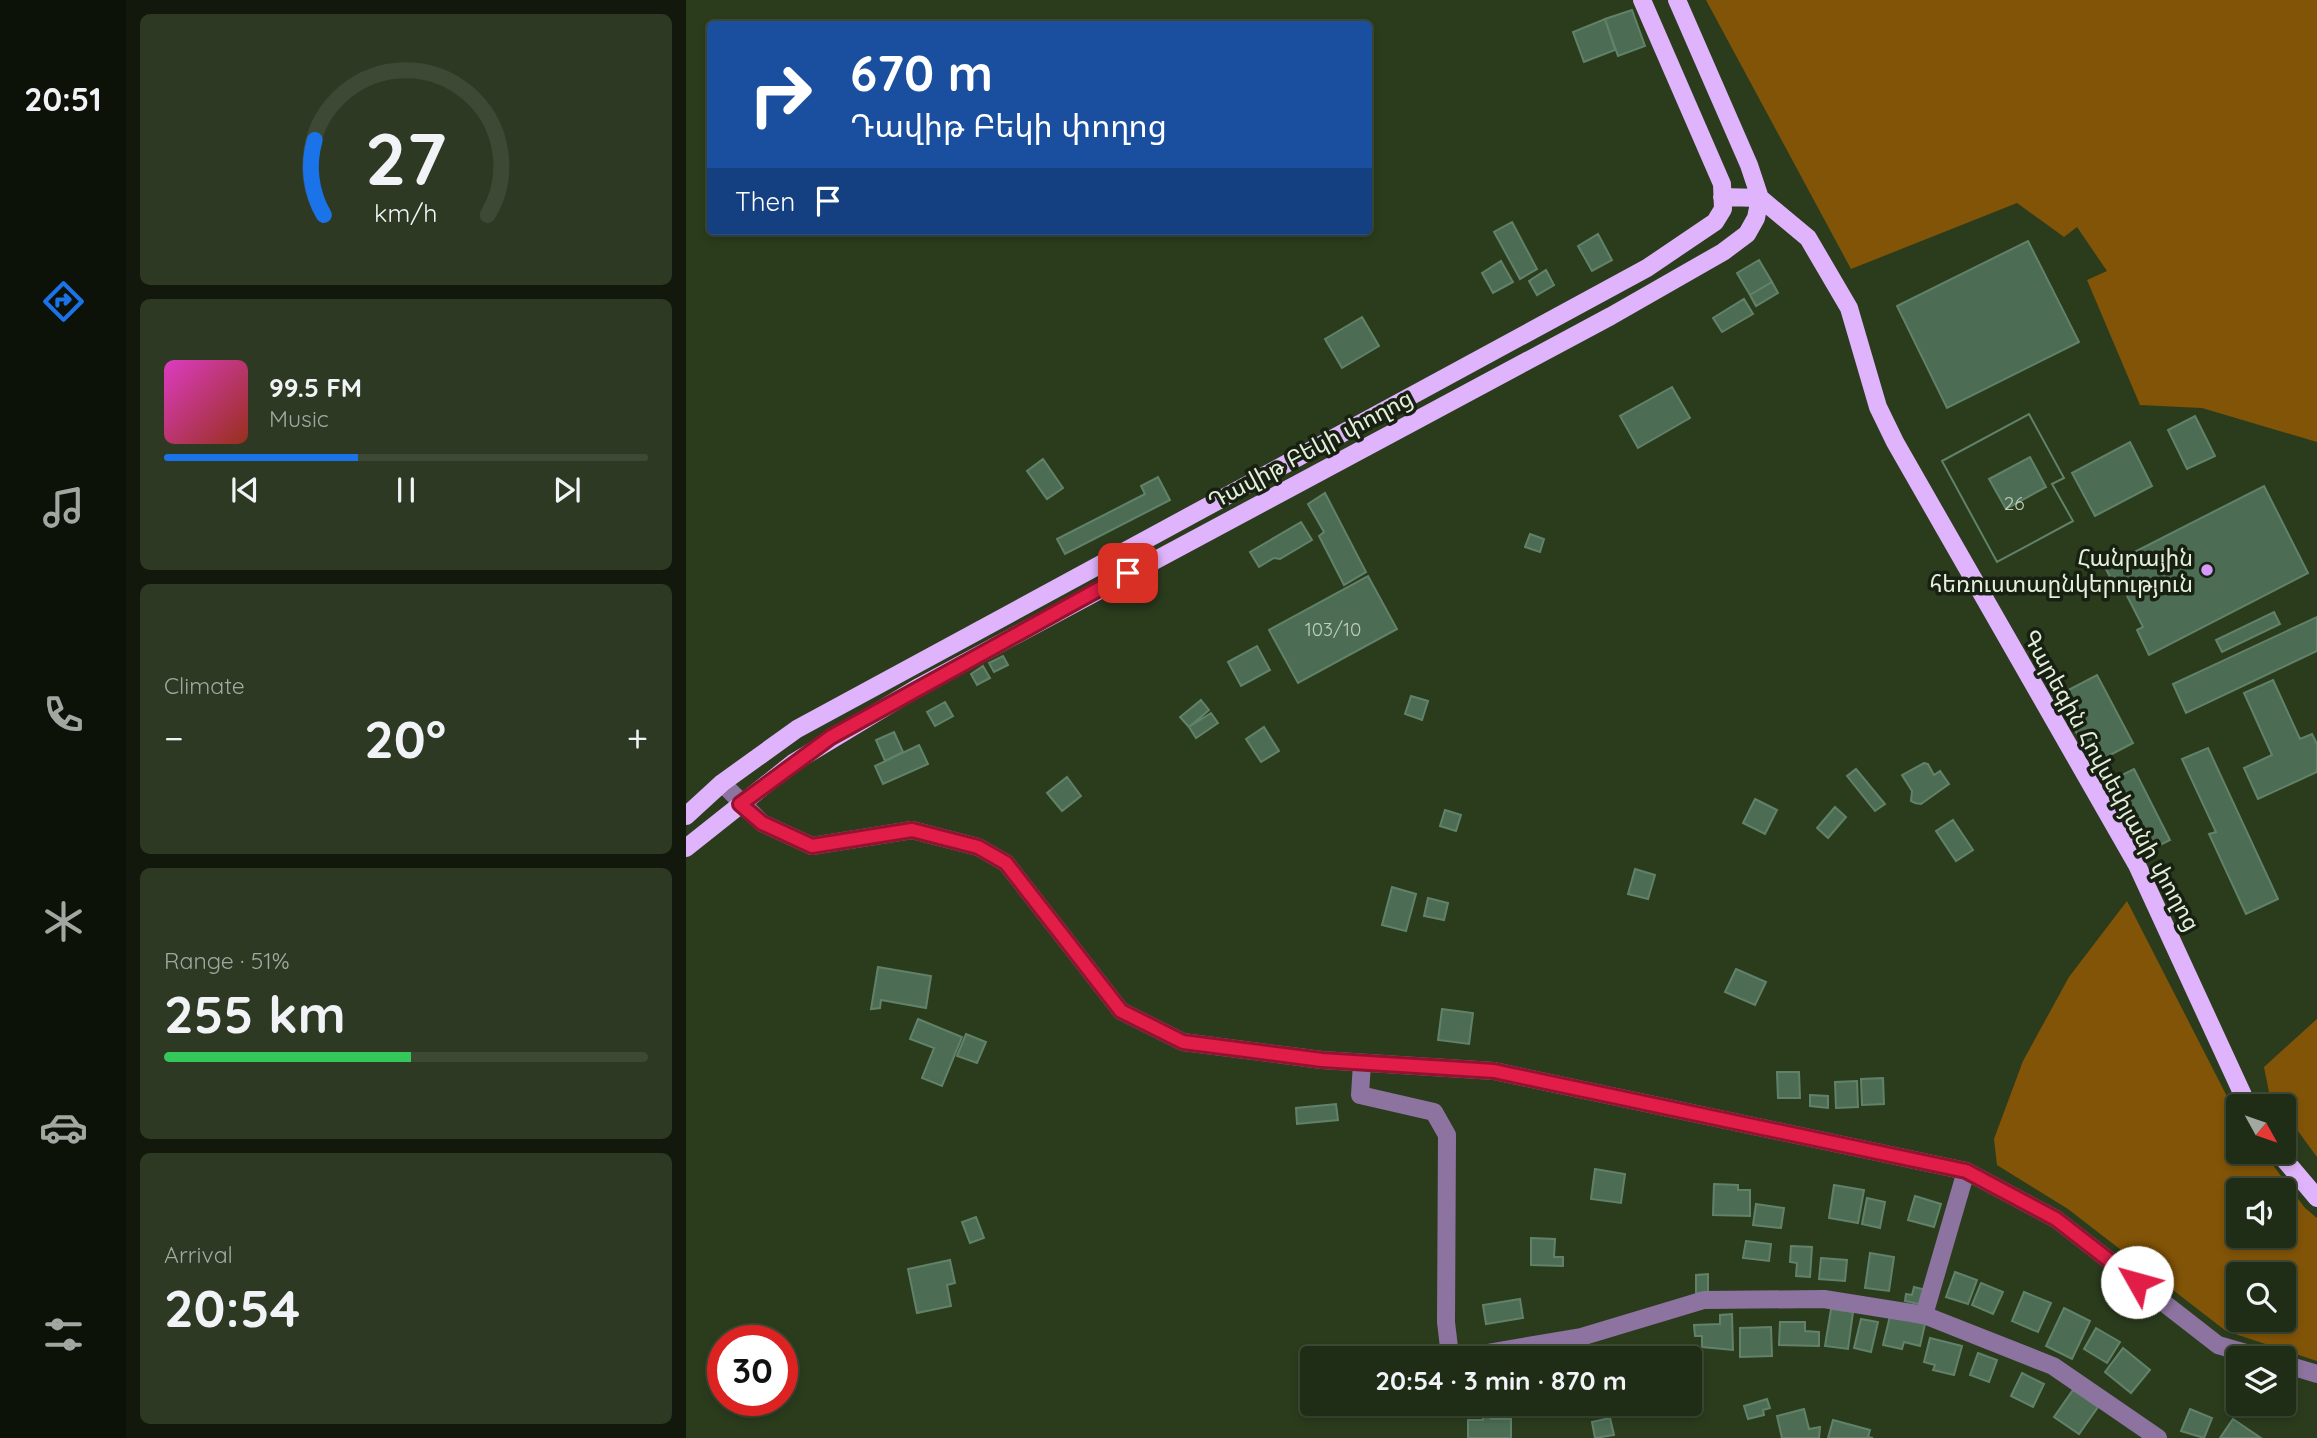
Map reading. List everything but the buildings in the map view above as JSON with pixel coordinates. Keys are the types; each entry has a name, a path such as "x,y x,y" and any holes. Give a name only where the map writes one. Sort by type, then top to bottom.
{"main road":[{"path":"1642,0 1722,184 1722,197 1760,198 1749,165 1677,0"},
{"name":"Դավիթ Բեկի փողոց","path":"686,816 722,783 797,729 1647,268 1714,222 1723,209 1722,197"},
{"name":"Դավիթ Բեկի փողոց","path":"686,848 793,763 842,731 1224,522 1600,322 1723,252 1747,234 1756,218 1760,198"},
{"name":"Գարեգին Հովսեփյանի փողոց","path":"1760,198 1808,238 1849,308 1878,407 1895,442 2151,892 2244,1094"},
{"path":"1214,501 1224,522"},
{"path":"2288,1164 2317,1198"}],"street":[{"path":"722,783 740,804 762,823 812,846 912,830 978,847 1006,863 1121,1011 1183,1042 1362,1063 1494,1071 1966,1171 2056,1219 2218,1345 2226,1347"},
{"path":"1362,1063 1360,1095 1434,1112 1447,1135 1447,1322 1450,1356 1464,1357 1581,1337 1704,1300 1824,1299 1924,1315 2053,1366 2158,1438"},
{"path":"1924,1315 1966,1171"},
{"path":"2296,1368 2317,1374"}],"shaded area":[{"path":"1706,0 2317,0 2317,442 2202,408 2140,405 2087,280 2107,271 2077,227 2064,237 2017,203 1851,269"},
{"path":"2127,901 2226,1095 2226,1164 2272,1164 2282,1178 2226,1178 2226,1248 2296,1248 2296,1196 2317,1218 2317,1361 2296,1354 2296,1346 2272,1346 2229,1332 2296,1332 2296,1262 2226,1262 2226,1331 2068,1209 1997,1165 1994,1139 2023,1061 2069,977"},
{"path":"2317,1019 2317,1157 2296,1128 2296,1094 2271,1094 2264,1067"}],"place":[{"name":"Հանրային հեռուստաընկերություն","path":"2207,570"}],"route":[{"path":"1128,573 831,737 740,804 762,823 812,846 912,830 978,847 1006,863 1121,1011 1183,1042 1322,1060 1494,1071 1966,1171 2056,1219 2137,1282"}]}
